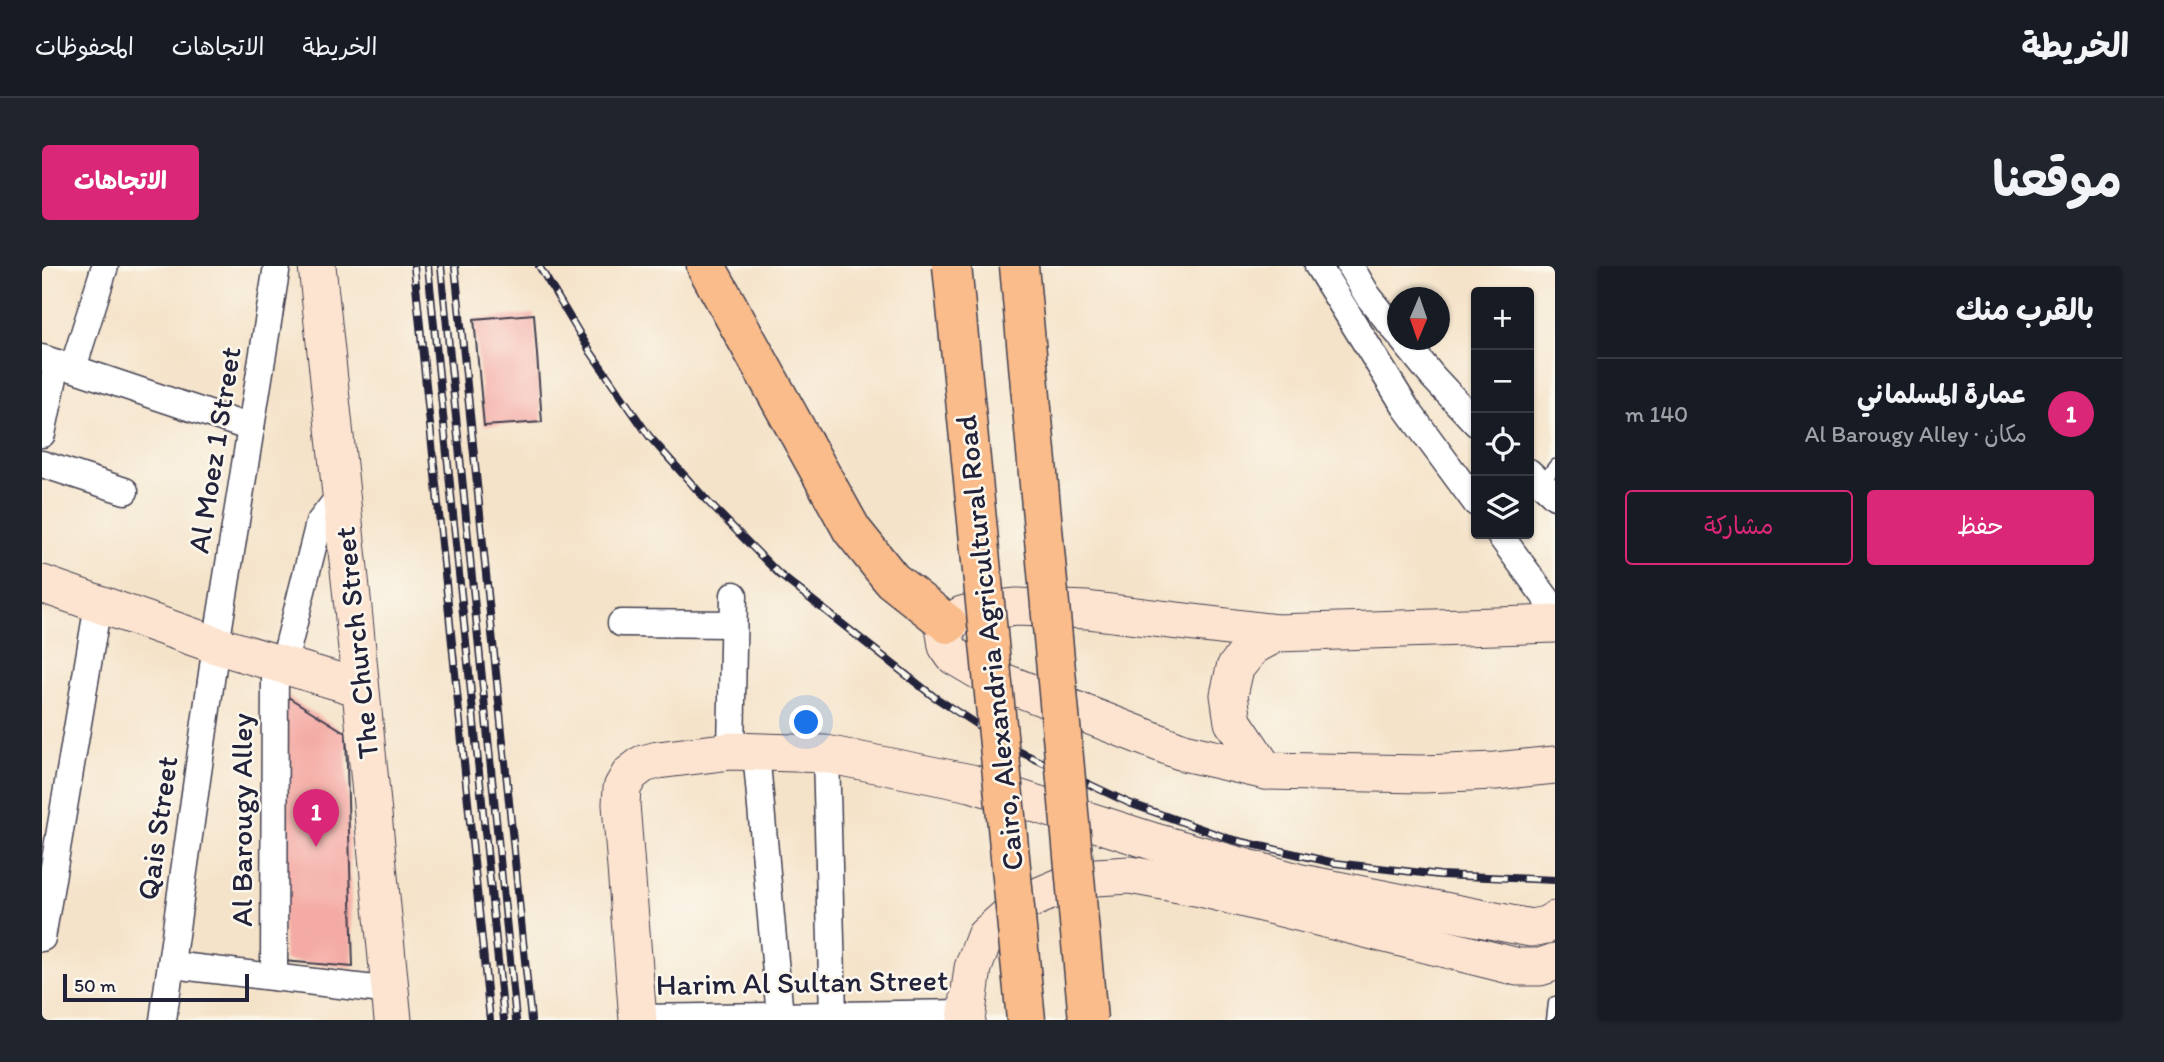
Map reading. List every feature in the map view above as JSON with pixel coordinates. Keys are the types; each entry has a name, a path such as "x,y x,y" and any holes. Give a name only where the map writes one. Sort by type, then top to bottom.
{"highway":[{"path":"706,266 852,530 892,580 948,624"},
{"name":"Cairo, Alexandria Agricultural Road","path":"952,266 1026,1020"},
{"name":"Cairo, Alexandria Agricultural Road","path":"1019,266 1088,1020"}],"main road":[{"name":"The Church Street","path":"317,266 392,1005"},
{"path":"42,584 216,645 360,688"},
{"path":"1555,624 1277,633 1087,610 1017,607 962,615 948,624 945,633 947,646 954,656 988,676 1183,752 1266,771 1423,774 1555,765"},
{"path":"1266,771 1233,722 1229,695 1235,668 1253,646 1277,633"},
{"path":"638,1019 622,788 630,774 643,765 743,752 826,754 971,783 1155,842 1301,883 1552,930"},
{"path":"966,1017 973,968 985,936 1022,903 1065,885 1096,877 1130,876 1201,888 1518,967 1540,967 1555,962"}],"street":[{"path":"42,434 57,363 106,266"},
{"path":"1318,266 1406,408 1471,496"},
{"path":"1350,266 1368,296 1387,319"},
{"name":"Al Moez 1 Street","path":"216,645 275,267"},
{"path":"1411,350 1471,418"},
{"path":"57,363 251,428"},
{"path":"42,464 125,491"},
{"name":"Al Barougy Alley","path":"274,977 279,664 319,523 332,506 341,501"},
{"path":"1503,539 1555,610"},
{"path":"734,595 733,624 743,752 780,1016"},
{"path":"42,938 97,604"},
{"path":"621,623 733,624"},
{"name":"Qais Street","path":"163,1020 216,645"},
{"path":"826,754 833,1015"},
{"path":"172,965 274,977 392,1005"},
{"name":"Harim Al Sultan Street","path":"638,1019 833,1015 966,1017"}],"lane":[{"path":"1553,1020 1555,1003"}],"building":[{"path":"534,314 542,422 484,426 474,319"},
{"path":"280,692 346,733 353,967 284,961"}],"railway":[{"path":"414,266 490,1020"},
{"path":"428,266 504,1020"},
{"path":"441,266 516,1020"},
{"path":"455,266 531,1020"},
{"path":"539,266 590,351 649,436 708,502 779,574 933,696 1014,749 1129,803 1230,839 1335,863 1440,875 1555,880"}],"place":[{"name":"عمارة المسلماني","path":"316,847"}]}
